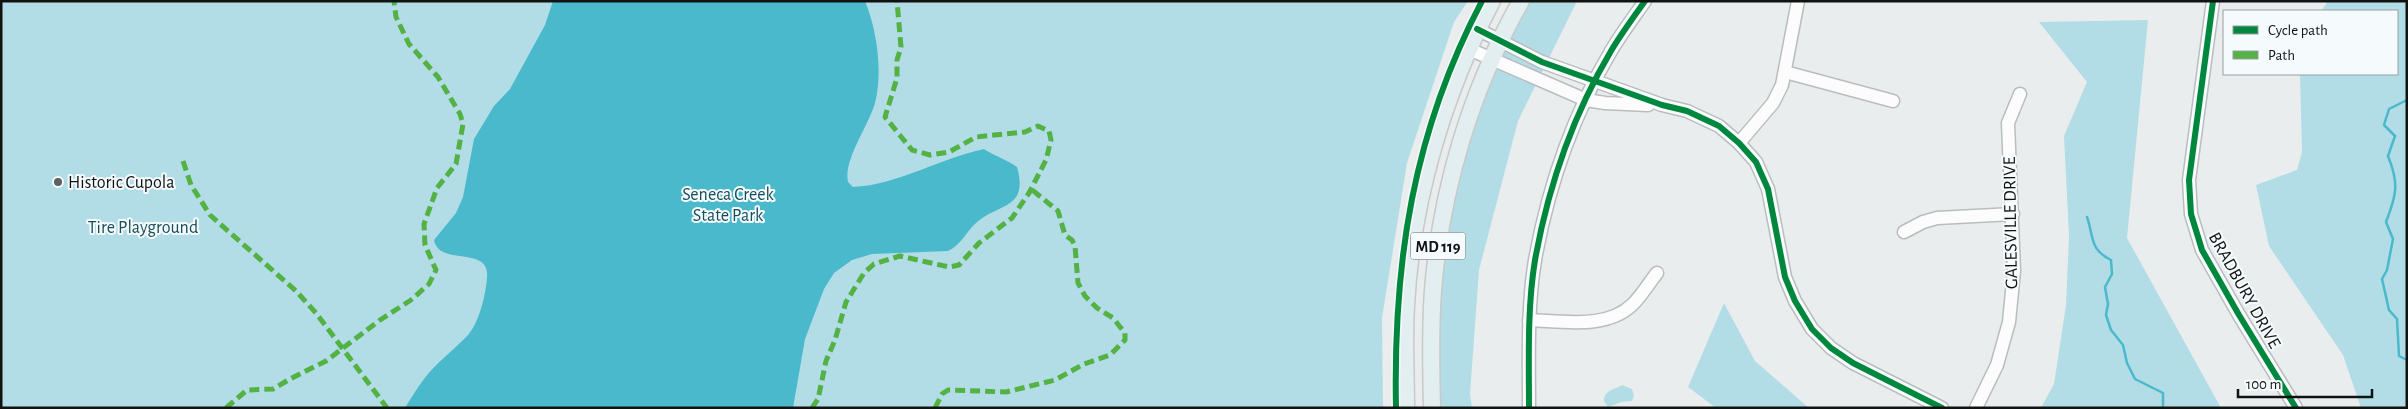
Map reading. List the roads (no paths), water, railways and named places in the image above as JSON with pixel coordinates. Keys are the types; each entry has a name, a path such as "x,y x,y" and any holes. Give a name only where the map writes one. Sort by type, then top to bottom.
{"main road":[{"name":"MD 119","path":"1406,408 1406,306 1414,233 1423,187 1436,137 1477,29 1492,1"},
{"name":"MD 119","path":"1432,408 1433,290 1442,225 1456,157 1479,89 1500,40 1521,1"}],"street":[{"path":"1529,408 1529,320 1535,261 1549,198 1567,143 1586,100 1610,52 1645,1"},
{"path":"1739,143 1773,103 1782,85 1798,1"},
{"name":"BRADBURY DRIVE","path":"2213,1 2189,180 2191,214 2202,250 2296,408"},
{"path":"1477,29 1542,62 1662,105 1687,111 1719,126 1739,143 1756,162 1768,188 1785,277 1795,302 1812,329 1853,364 1942,408"},
{"path":"1469,49 1586,100 1605,103 1662,105"},
{"path":"1785,72 1893,101"},
{"name":"GALESVILLE DRIVE","path":"1976,408 1997,365 2009,322 2014,271 2008,123 2020,94"},
{"path":"1904,232 1922,222 1937,218 2013,214"},
{"path":"1529,320 1591,322 1611,317 1633,304 1657,273"}],"water":[{"path":"553,1 865,1 873,25 878,51 877,91 872,112 849,163 848,182 853,187 870,185 984,149 1017,167 1020,181 1019,191 1009,204 976,223 960,242 948,251 872,254 852,260 834,273 824,289 805,339 793,408 405,408 429,373 468,335 479,316 487,277 486,267 473,258 445,253 438,248 434,240 456,213 463,197 474,139 494,106 510,89 545,25"}],"waterway":[{"path":"2407,100 2389,109 2384,125 2395,136 2388,156 2394,174 2395,189 2386,222 2393,239 2387,270 2382,279 2389,310 2397,319 2399,356 2407,360"},
{"path":"2087,217 2093,242 2099,251 2111,260 2112,274 2105,287 2108,304 2106,315 2111,330 2123,345 2127,363 2135,379 2163,393 2163,408"}],"place":[{"name":"Historic Cupola","path":"58,182"}],"park label":[{"name":"Seneca Creek State Park","path":"728,204"},
{"name":"Tire Playground","path":"143,227"}]}
